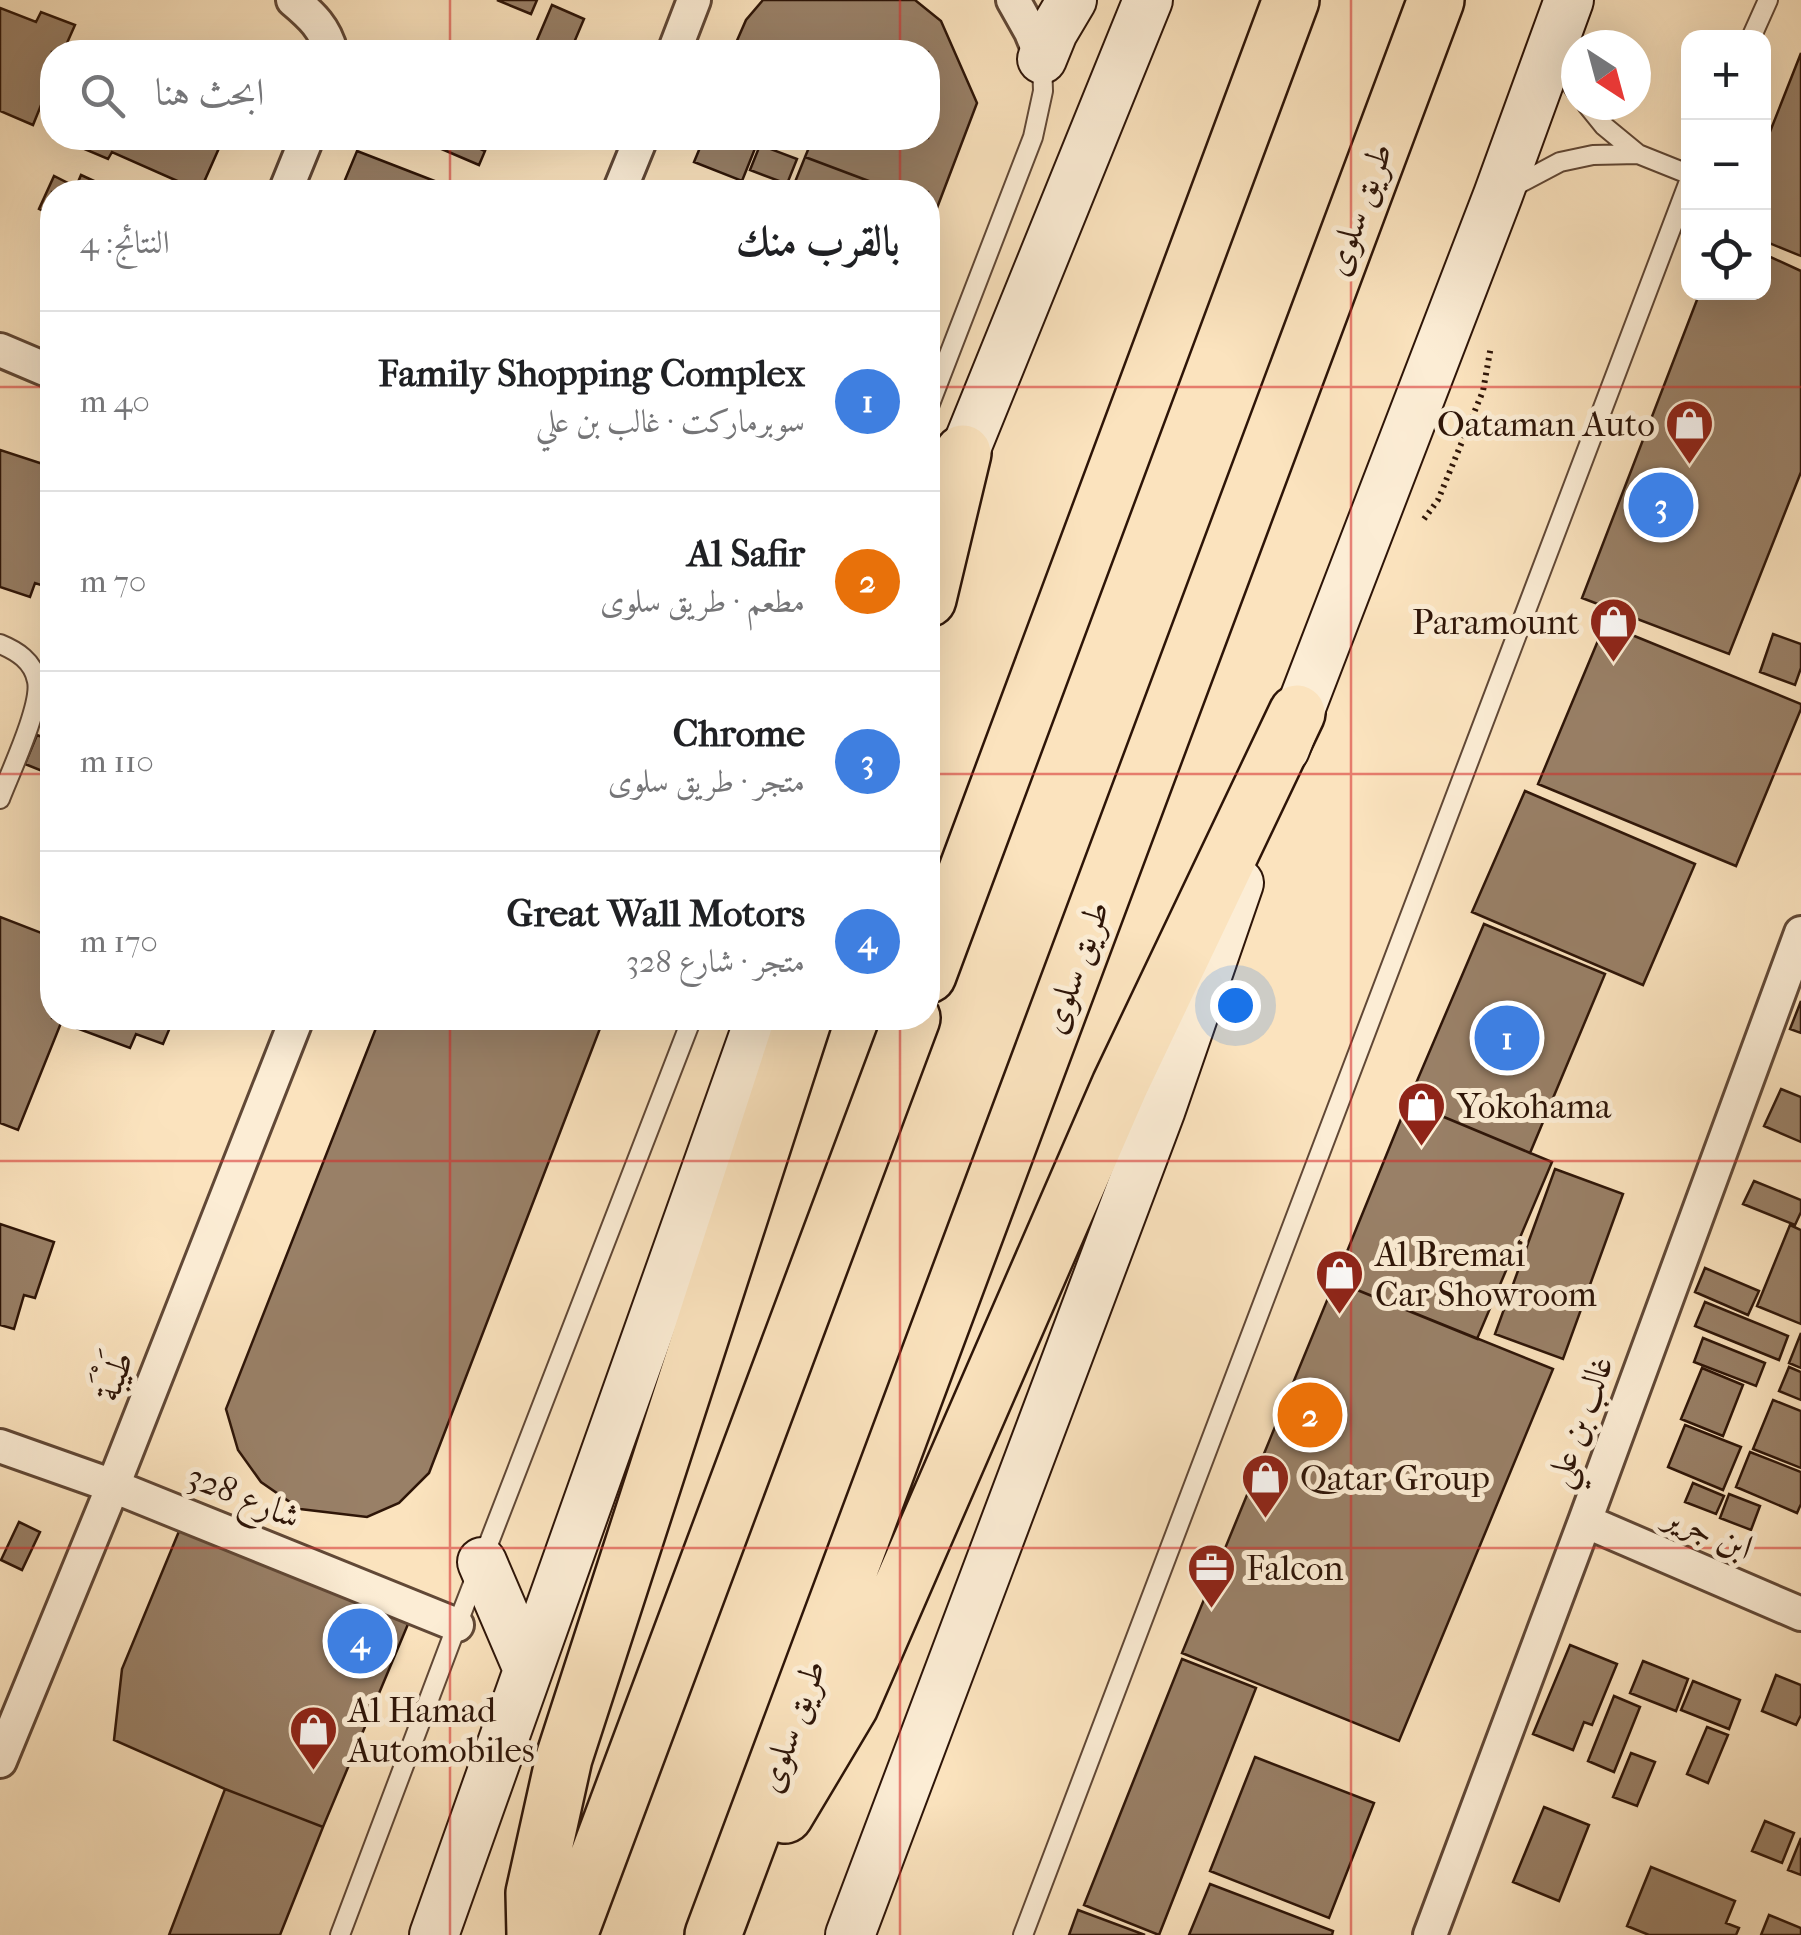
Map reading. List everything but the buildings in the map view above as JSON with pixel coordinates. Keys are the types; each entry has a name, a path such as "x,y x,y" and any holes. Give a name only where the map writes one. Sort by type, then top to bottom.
{"highway":[{"path":"940,943 1291,0"},
{"name":"طريق سلوى","path":"714,1934 1436,0"},
{"path":"940,547 962,453"},
{"path":"714,1934 850,1706 1120,1085 1298,713"},
{"path":"535,1935 534,1893 564,1758 800,1030"},
{"path":"570,1935 908,1030"}],"main road":[{"path":"1042,60 1072,0"},
{"path":"940,516 962,453 1148,0"},
{"path":"1567,30 1570,0"},
{"path":"850,1935 1161,1109 1298,713 1498,195 1561,76"},
{"path":"434,1935 756,1030"},
{"path":"482,1562 528,1667"}],"street":[{"path":"293,0 314,18 327,40"},
{"path":"679,40 694,0"},
{"path":"1013,0 1042,60"},
{"path":"291,180 302,150"},
{"path":"624,180 636,150"},
{"path":"0,350 40,367"},
{"name":"غالب بن علي","path":"1430,1935 1801,934"},
{"name":"طَيْبَة","path":"0,1761 292,1030"},
{"name":"شارع 328","path":"0,1446 113,1486 457,1625"},
{"name":"ابن جرير","path":"1585,1521 1801,1614"}],"lane":[{"path":"1755,30 1768,0"},
{"path":"940,377 1032,137 1043,91 1042,60"},
{"path":"1599,120 1638,154 1681,171"},
{"path":"1498,195 1560,162 1593,155 1638,154"},
{"path":"1024,1935 1681,202"},
{"path":"0,644 29,662 38,682 36,704 0,799"},
{"path":"340,1935 687,1030"}],"place":[{"name":"Oataman Auto","path":"1690,466"},
{"name":"Chrome","path":"1661,505"},
{"name":"Paramount","path":"1614,664"},
{"name":"Family Shopping Complex","path":"1507,1038"},
{"name":"Yokohama","path":"1422,1148"},
{"name":"Al Bremai Car Showroom","path":"1340,1316"},
{"name":"Al Safir","path":"1310,1415"},
{"name":"Qatar Group","path":"1265,1520"},
{"name":"Falcon","path":"1211,1610"},
{"name":"Great Wall Motors","path":"360,1641"},
{"name":"Al Hamad Automobiles","path":"313,1772"}]}
